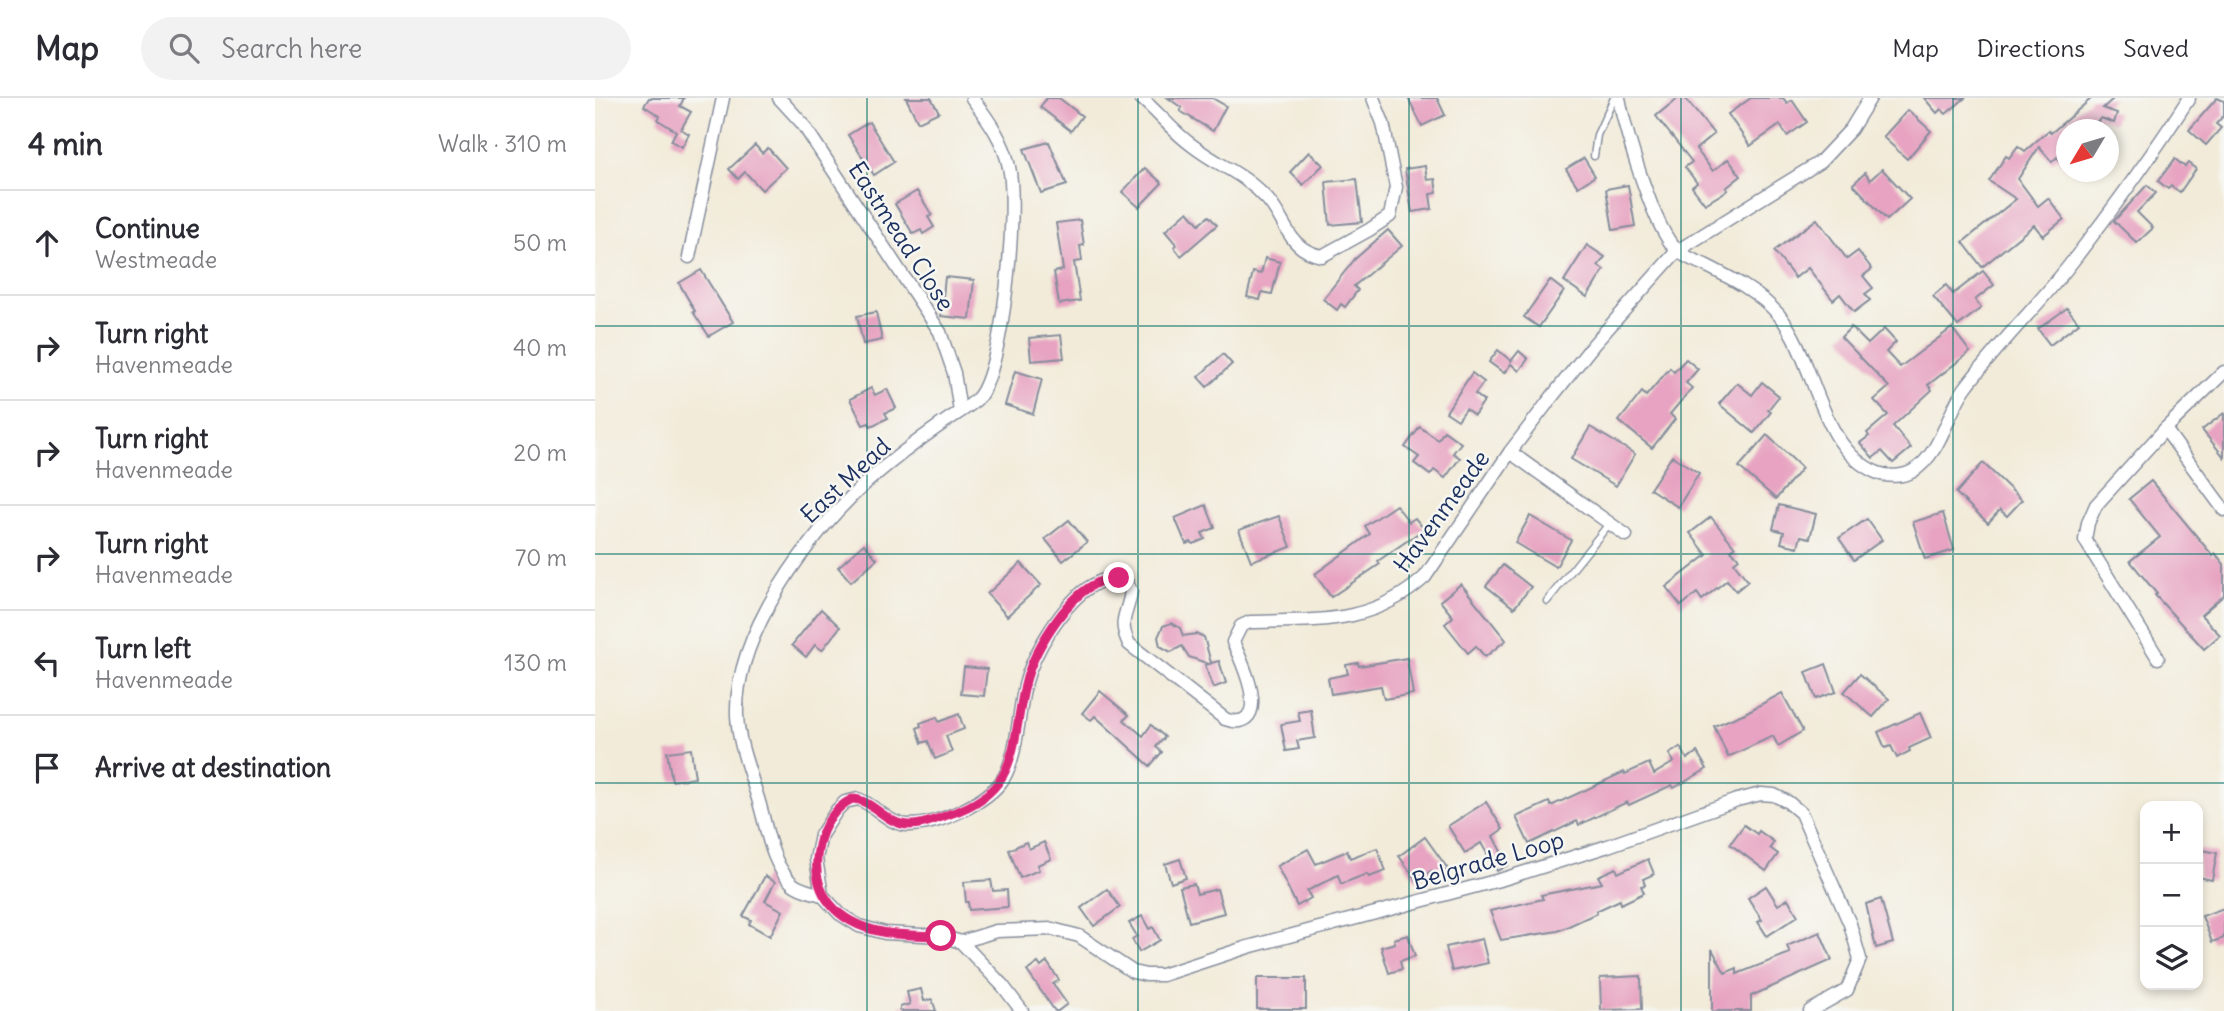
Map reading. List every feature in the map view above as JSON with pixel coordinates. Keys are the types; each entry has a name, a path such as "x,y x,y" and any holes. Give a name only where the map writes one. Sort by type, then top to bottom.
{"street":[{"path":"689,257 723,98"},
{"name":"Eastmead Close","path":"779,98 802,123 940,332 954,373 960,411"},
{"name":"East Mead","path":"961,942 941,936 885,933 859,926 840,914 822,895 794,886 779,866 771,845 737,716 744,669 763,618 787,575 813,538 868,480 977,400 986,387 999,337 1012,228 1013,190 1008,161 995,132 972,98"},
{"path":"1141,98 1174,132 1256,186 1272,204 1291,236 1304,251 1322,256 1390,216 1396,187 1383,123 1373,98"},
{"path":"1617,98 1647,195 1665,235 1677,251 1732,279 1771,308 1797,344 1841,444 1865,467 1880,474 1904,475 1920,465 1932,450 1965,387 2072,263 2189,98"},
{"name":"Havenmeade","path":"822,895 816,859 821,835 831,817 845,802 852,799 863,801 891,820 908,825 965,809 995,789 1010,763 1025,682 1031,666 1066,608 1094,584 1119,578 1127,583 1131,591 1130,600 1122,621 1123,633 1129,644 1225,719 1243,721 1251,713 1253,706 1250,687 1233,642 1241,626 1250,622 1325,620 1381,608 1425,577 1510,452 1594,344 1677,251 1820,163 1851,129 1871,98"},
{"path":"2158,658 2085,540 2088,523 2096,505 2165,429 2224,372"},
{"path":"2165,429 2224,510"},
{"path":"1510,452 1626,535"},
{"name":"Belgrade Loop","path":"961,942 996,931 1052,929 1079,936 1133,972 1162,975 1248,947 1503,879 1605,847 1737,800 1761,794 1775,795 1789,802 1801,813 1850,924 1860,959 1846,990 1810,1011"},
{"path":"961,942 1003,986 1022,1011"}],"lane":[{"path":"1594,156 1597,135 1617,98"},
{"path":"1546,601 1609,524"}],"building":[{"path":"649,98 684,98 680,106 691,112 681,129 689,134 682,147 671,141 676,131 658,120 660,116 644,106"},
{"path":"906,98 931,98 939,112 918,122"},
{"path":"1047,98 1059,98 1082,116 1071,131 1040,107"},
{"path":"1168,98 1212,98 1226,106 1213,131 1180,111 1182,108"},
{"path":"1408,98 1437,98 1445,115 1422,126"},
{"path":"1678,98 1685,98 1714,134 1696,149 1713,171 1728,159 1741,176 1726,188 1728,190 1705,204 1692,187 1697,183 1685,167 1692,162 1656,116"},
{"path":"1751,98 1783,98 1787,103 1792,100 1807,122 1787,136 1780,125 1750,146 1728,114"},
{"path":"1924,98 1965,98 1946,114 1941,109 1937,113"},
{"path":"2092,98 2114,98 2103,108 2117,113 2115,119 2067,119"},
{"path":"2217,98 2224,101 2224,115 2216,124 2221,128 2206,145 2189,130"},
{"path":"1908,110 1931,131 1907,159 1883,137"},
{"path":"869,122 894,162 874,175 848,135"},
{"path":"2056,129 2056,158 2052,162 2039,147 2018,179 2038,206 2048,198 2064,219 2043,236 2034,225 1982,267 1963,242 2016,199 1989,181 2006,156 2009,158 2018,146 2025,151 2049,130 2051,133"},
{"path":"1049,142 1067,185 1041,193 1024,149"},
{"path":"755,145 762,153 768,148 786,168 762,190 745,172 738,179 729,169"},
{"path":"1309,152 1323,165 1303,185 1290,172"},
{"path":"1584,158 1595,176 1578,187 1566,169"},
{"path":"2175,159 2185,167 2188,163 2196,169 2180,192 2171,186 2168,189 2158,181"},
{"path":"1425,166 1427,180 1435,179 1437,193 1430,194 1432,209 1412,212 1405,169"},
{"path":"1145,168 1162,183 1139,207 1122,192"},
{"path":"1882,169 1910,199 1887,220 1853,184 1865,173 1870,180"},
{"path":"1357,179 1362,222 1330,225 1326,182"},
{"path":"1628,185 1635,226 1613,230 1606,189"},
{"path":"2147,185 2156,193 2137,212 2153,228 2137,243 2114,221"},
{"path":"917,191 932,215 928,217 934,227 923,234 921,230 913,234 895,204"},
{"path":"1188,211 1199,224 1209,216 1217,225 1181,256 1174,247 1176,244 1165,231"},
{"path":"1817,219 1847,259 1858,251 1872,269 1863,276 1873,288 1865,294 1870,300 1854,312 1840,294 1833,300 1808,268 1795,278 1774,251"},
{"path":"1080,220 1084,245 1080,246 1082,261 1074,262 1080,301 1059,304 1054,272 1063,270 1056,223"},
{"path":"1388,230 1402,246 1354,286 1358,290 1345,307 1341,304 1337,310 1323,299 1355,259"},
{"path":"1587,245 1605,257 1598,266 1604,270 1587,297 1564,281"},
{"path":"1265,258 1280,262 1272,294 1262,292 1260,300 1247,297 1253,272 1261,274"},
{"path":"701,270 733,322 709,336 693,312 695,311 679,283"},
{"path":"1983,271 1994,285 1975,300 1981,308 1958,326 1933,296 1946,285 1953,294"},
{"path":"945,277 974,280 970,319 941,316"},
{"path":"1550,280 1564,291 1539,327 1524,317"},
{"path":"2067,308 2079,323 2050,345 2038,329"},
{"path":"876,312 882,340 863,344 857,316"},
{"path":"1851,327 1868,344 1884,329 1896,342 1886,352 1900,367 1952,328 1970,352 1928,385 1932,390 1893,426 1911,448 1893,463 1882,451 1873,458 1860,443 1869,436 1867,433 1888,415 1874,400 1889,387 1841,337"},
{"path":"1061,335 1064,358 1031,361 1029,338"},
{"path":"1498,350 1511,361 1519,351 1528,359 1519,371 1511,364 1504,373 1489,362"},
{"path":"1223,354 1232,364 1207,387 1198,377"},
{"path":"1686,359 1698,369 1686,383 1692,388 1670,414 1675,419 1652,448 1619,421 1642,392 1646,396 1670,368 1674,372"},
{"path":"1015,371 1042,379 1033,414 1005,405"},
{"path":"1472,373 1484,382 1475,394 1484,401 1474,415 1466,409 1458,420 1446,412"},
{"path":"1762,382 1779,396 1768,410 1771,412 1754,433 1719,404 1737,383 1752,395"},
{"path":"871,388 875,395 887,389 896,408 885,413 888,418 871,426 869,423 863,425 850,399"},
{"path":"2224,413 2224,457 2202,430"},
{"path":"1420,427 1438,440 1444,431 1461,443 1453,453 1460,458 1445,478 1434,470 1430,475 1414,463 1419,457 1405,447"},
{"path":"1590,427 1635,454 1616,486 1571,459"},
{"path":"1767,435 1802,468 1776,499 1739,467"},
{"path":"1672,456 1699,473 1678,507 1650,489"},
{"path":"1983,463 2022,500 2007,516 2000,510 1988,523 1956,493"},
{"path":"2151,481 2213,556 2215,553 2224,564 2224,595 2201,615 2220,635 2204,649 2155,595 2157,594 2130,561 2160,537 2129,499"},
{"path":"1206,505 1215,528 1202,533 1205,539 1186,544 1175,518"},
{"path":"1396,505 1409,522 1415,518 1424,529 1378,561 1380,564 1331,597 1315,574 1370,534 1365,526"},
{"path":"1779,505 1816,514 1810,538 1801,536 1798,547 1781,543 1784,532 1773,529"},
{"path":"1943,513 1954,550 1925,559 1913,522"},
{"path":"1279,516 1291,547 1251,561 1239,530"},
{"path":"1530,516 1571,540 1556,567 1515,543"},
{"path":"1711,517 1735,547 1731,550 1739,559 1734,563 1748,581 1736,591 1727,580 1702,600 1697,593 1681,606 1666,587 1707,555 1690,533"},
{"path":"1867,519 1882,540 1854,560 1839,538"},
{"path":"1069,520 1087,542 1063,561 1045,539"},
{"path":"864,544 877,559 851,582 838,567"},
{"path":"1021,563 1041,585 1007,616 987,594"},
{"path":"1503,565 1531,587 1514,608 1486,586"},
{"path":"1461,584 1506,640 1485,657 1476,646 1468,653 1445,624 1453,617 1440,601"},
{"path":"821,609 840,627 822,650 815,645 806,657 792,645"},
{"path":"1171,623 1180,628 1183,636 1197,634 1204,637 1211,663 1219,661 1226,683 1213,688 1205,665 1209,664 1189,657 1182,646 1171,652 1160,646 1158,637 1163,626"},
{"path":"1407,658 1413,694 1384,699 1381,686 1331,694 1328,678 1348,674 1346,665 1358,663 1359,666"},
{"path":"1826,664 1836,692 1816,699 1806,672"},
{"path":"964,667 987,669 984,696 961,694"},
{"path":"1860,674 1889,699 1873,717 1844,692"},
{"path":"1100,691 1129,715 1124,720 1143,736 1151,725 1165,737 1156,747 1162,752 1150,766 1095,716 1091,720 1082,713"},
{"path":"1782,693 1803,731 1778,746 1773,736 1728,757 1714,726"},
{"path":"1311,710 1315,738 1297,741 1299,749 1286,751 1281,724 1300,721 1298,712"},
{"path":"1920,713 1931,738 1909,748 1910,751 1897,758 1891,746 1885,748 1878,732"},
{"path":"959,714 964,729 946,736 952,752 935,759 928,741 922,743 917,728 921,726 920,723 937,717 939,722"},
{"path":"1680,747 1687,759 1697,752 1707,769 1674,788 1672,785 1629,805 1627,802 1579,825 1577,821 1529,844 1516,817 1549,802 1551,806 1649,763 1654,774 1674,762 1669,754"},
{"path":"691,749 695,778 672,781 667,752"},
{"path":"1486,802 1503,829 1493,836 1508,865 1497,871 1481,843 1465,853 1448,826"},
{"path":"1744,825 1757,834 1759,831 1774,842 1770,848 1778,854 1766,871 1730,844"},
{"path":"1425,837 1448,869 1436,878 1431,871 1417,881 1399,856"},
{"path":"1026,842 1029,849 1044,842 1051,859 1037,865 1039,870 1020,878 1009,850"},
{"path":"1377,848 1386,871 1369,877 1367,874 1341,884 1338,875 1307,891 1311,898 1297,906 1277,866 1308,849 1316,864 1347,851 1350,858"},
{"path":"2203,850 2217,853 2212,880 2203,878"},
{"path":"1180,859 1186,878 1171,883 1165,864"},
{"path":"1648,859 1654,874 1643,879 1645,885 1641,886 1644,893 1621,904 1620,900 1558,931 1501,940 1490,911 1543,899 1541,895 1602,883 1598,876 1616,868 1618,873"},
{"path":"765,876 775,882 765,901 783,911 770,936 749,924 751,920 743,916"},
{"path":"991,880 993,891 1007,890 1008,907 969,910 964,882"},
{"path":"1194,884 1197,894 1217,889 1224,913 1189,922 1180,887"},
{"path":"1766,886 1778,905 1788,899 1798,916 1767,936 1758,922 1762,920 1748,898"},
{"path":"1107,889 1120,907 1094,926 1081,908"},
{"path":"1881,899 1893,943 1876,948 1866,904"},
{"path":"2224,908 2224,938 2212,942 2203,916"},
{"path":"1142,916 1149,929 1153,927 1160,940 1139,952 1132,939 1137,936 1129,923"},
{"path":"1820,932 1832,960 1751,996 1751,1011 1712,1011 1712,949 1725,973 1737,968 1737,974 1790,953 1787,946"},
{"path":"1408,935 1415,956 1400,961 1402,969 1389,973 1381,947"},
{"path":"1482,939 1488,963 1452,971 1446,947"},
{"path":"1047,962 1059,980 1053,984 1067,1004 1058,1011 1055,1011 1027,971 1038,963 1041,967"},
{"path":"1641,976 1642,1009 1601,1010 1600,978"},
{"path":"1257,978 1306,978 1306,1009 1257,1009"},
{"path":"921,989 924,1001 932,999 936,1011 900,1011 900,1007 910,1004 907,992"}],"route":[{"path":"941,936 885,933 859,926 840,914 822,895 818,882 816,859 821,835 837,810 852,799 863,801 891,820 908,825 965,809 995,789 1010,763 1025,682 1056,622 1066,608 1094,584 1119,578"}]}
